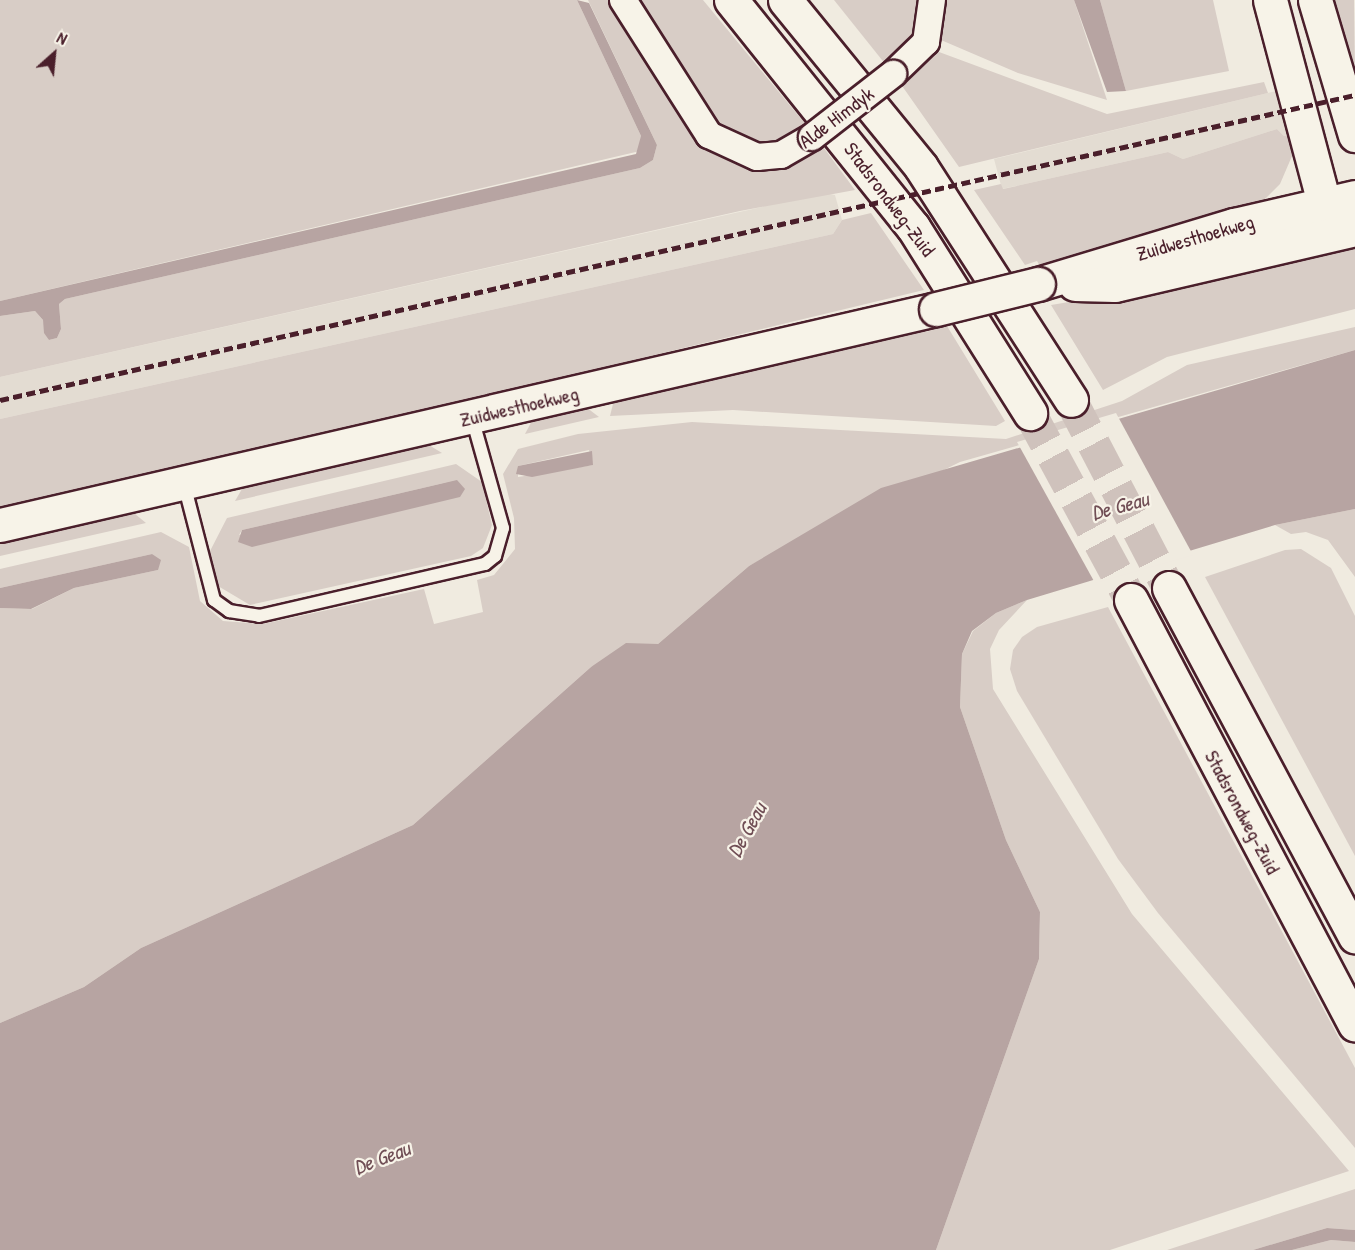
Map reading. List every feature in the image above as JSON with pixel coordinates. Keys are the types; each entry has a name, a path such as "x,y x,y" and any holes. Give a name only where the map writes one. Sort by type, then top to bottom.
{"main road":[{"name":"Stadsrondweg-Zuid","path":"731,0 906,217 1030,413"},
{"name":"Stadsrondweg-Zuid","path":"784,0 921,168 1071,400"},
{"path":"1270,0 1340,200 1355,229"},
{"path":"1315,0 1355,135"},
{"name":"Zuidwesthoekweg","path":"0,525 936,309 1038,284 1234,225 1340,200"},
{"name":"Zuidwesthoekweg","path":"1038,284 1115,285 1355,229"},
{"name":"Stadsrondweg-Zuid","path":"1169,588 1355,936"},
{"name":"Stadsrondweg-Zuid","path":"1131,600 1355,1025"}],"street":[{"name":"Alde Himdyk","path":"623,0 709,135 757,157 781,155 812,137 893,74 926,42 932,29 932,0"}],"lane":[{"path":"183,483 208,590 220,606 259,616 485,564 495,556 502,541 499,502 472,416"}],"shaded area":[{"path":"0,0 577,0 641,136 640,151 0,301"},
{"path":"588,0 609,0 692,130 712,151 743,165 769,165 798,161 821,144 855,190 740,211 0,377 0,316 35,311 43,320 49,340 57,338 61,329 59,304 65,299 640,168 653,160 657,145"},
{"path":"635,0 703,0 807,126 787,141 757,147 717,127"},
{"path":"834,0 917,0 914,36 886,65"},
{"path":"941,0 1074,0 1107,100 1018,73 941,40"},
{"path":"1100,0 1213,0 1229,71 1126,91"},
{"path":"1325,0 1354,0 1355,77"},
{"path":"931,49 1107,114 1264,82 1268,93 959,167 900,83 918,69"},
{"path":"1280,90 1293,135 1284,136 1277,129 1183,159 1168,152 1002,189 994,159"},
{"path":"1277,129 1284,136 1293,135 1295,149 1280,184 1259,205 1040,266 1037,261 1025,265 974,190 1001,184 1003,189 1168,152 1183,159"},
{"path":"824,193 835,195 842,220 833,234 0,419 0,377"},
{"path":"871,213 924,290 0,513 0,419 833,234 842,220"},
{"path":"1355,240 1355,309 1167,357 1103,390 1051,305 1141,290"},
{"path":"947,326 1005,421 996,426 733,410 610,416 615,396 922,328 926,332"},
{"path":"1355,327 1355,350 960,462 749,566 658,644 591,667 413,825 141,948 84,987 0,1023 0,608 32,609 74,588 158,570 152,554 0,588 0,569 161,532 189,547 200,601 223,621 263,624 424,589 434,624 483,612 477,580 494,575 515,549 514,518 503,474 518,449 578,434 692,422 1006,439 1122,401 1187,365","holes":["589,450 593,465 518,477 518,466"]},
{"path":"582,404 599,417 525,434 535,415"},
{"path":"424,442 442,453 235,501 246,482"},
{"path":"456,464 482,482 492,525 483,548 471,556 250,605 218,586 209,553 227,518","holes":["457,480 239,535 242,530"]},
{"path":"129,509 146,523 0,556 0,538"},
{"path":"1355,509 1355,577 1328,540 1306,532 1291,534 1275,525"},
{"path":"1301,549 1331,568 1355,616 1355,856 1205,577 1285,550"},
{"path":"1027,600 999,630 990,649 993,689 1132,914 1349,1171 1110,1250 936,1250 1039,959 1040,912 1006,840 960,707 962,654 973,631 996,613"},
{"path":"1108,607 1355,1068 1355,1148 1158,913 1118,859 1017,691 1010,669 1013,650 1022,637 1037,627"},
{"path":"1355,1189 1355,1230 1327,1228 1253,1250 1167,1250"},
{"path":"1331,1240 1355,1242 1355,1250 1292,1250"}],"water":[{"path":"577,0 589,3 657,145 653,160 640,168 65,299 59,304 61,329 57,338 49,340 44,333 43,320 35,311 0,316 0,301 636,154 641,136"},
{"path":"1074,0 1100,0 1126,91 1107,92"},
{"name":"De Geau","path":"1355,350 1355,509 1275,525 1027,600 996,613 972,631 962,654 960,707 1006,840 1040,912 1039,959 936,1250 0,1250 0,1023 84,987 141,948 413,825 591,667 626,643 658,644 749,566 881,488"},
{"path":"592,451 593,465 532,477 516,474 518,466"},
{"path":"457,480 465,489 460,497 252,547 238,542 242,530"},
{"path":"152,554 161,560 158,570 74,588 31,609 0,608 0,588"},
{"path":"1327,1228 1355,1230 1355,1242 1331,1240 1292,1250 1253,1250"}],"pier":[{"path":"1116,413 1193,555 1095,583 1017,442"}],"tunnel":[{"path":"1071,400 1169,588"},
{"path":"1030,413 1131,600"}],"railway":[{"path":"0,400 1355,95"}]}
